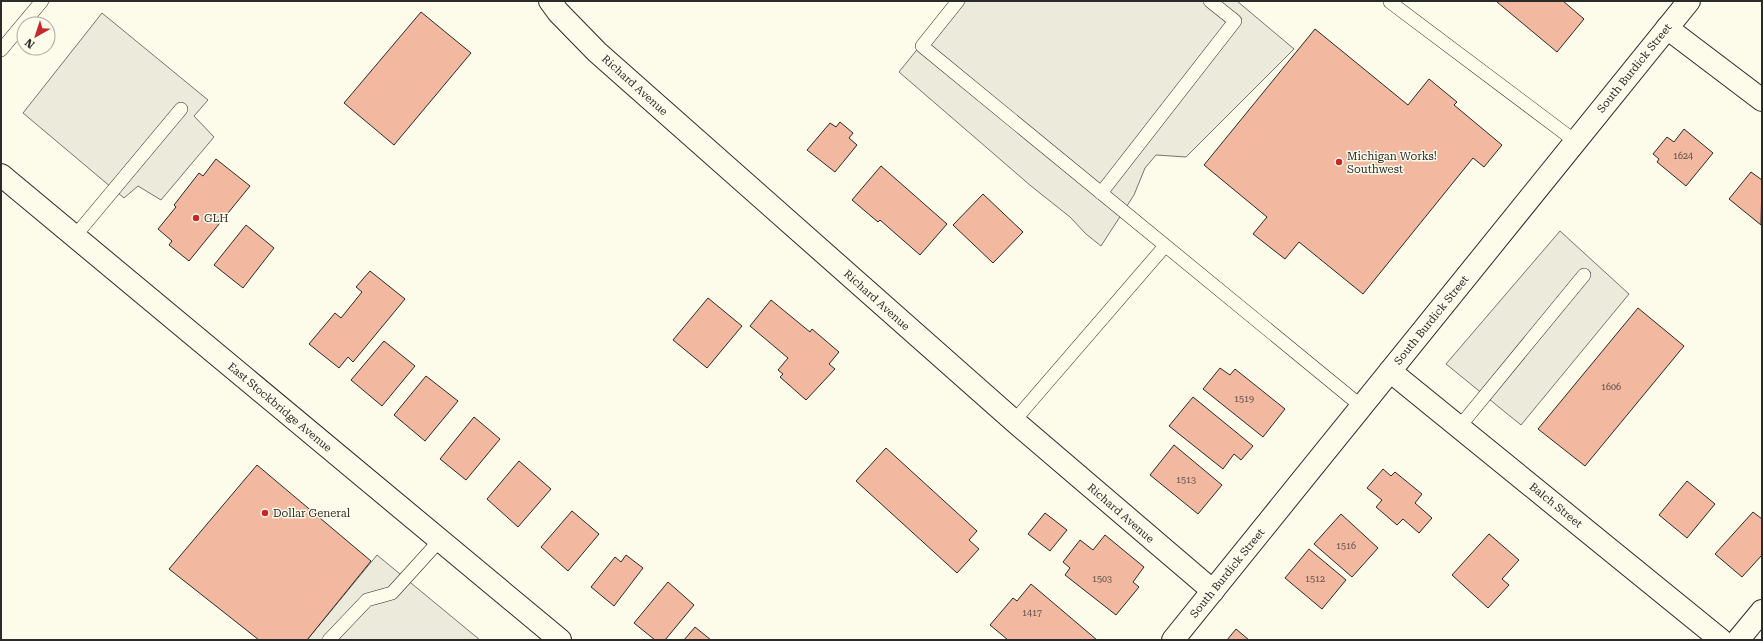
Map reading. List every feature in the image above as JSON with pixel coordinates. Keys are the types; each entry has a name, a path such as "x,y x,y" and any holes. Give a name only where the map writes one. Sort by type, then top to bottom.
{"street":[{"name":"Richard Avenue","path":"550,1 558,12 597,52 1014,421 1213,591"},
{"name":"South Burdick Street","path":"1173,640 1689,1"},
{"path":"1666,28 1759,92"},
{"name":"East Stockbridge Avenue","path":"1,175 560,640"},
{"name":"Balch Street","path":"1390,371 1460,426 1721,640"},
{"path":"1738,640 1762,611"}],"lane":[{"path":"3,43 42,1"},
{"path":"958,1 922,46 1361,406"},
{"path":"1101,193 1235,21 1210,1"},
{"path":"1390,2 1575,142"},
{"path":"75,236 181,109"},
{"path":"1014,421 1165,246"},
{"path":"1460,426 1584,275"},
{"path":"329,640 366,600 392,592 440,540"}],"shaded area":[{"path":"956,1 1237,1 1294,49 1186,157 1156,155 1145,168 1134,195 1101,246 1086,234 1070,217 1031,186 899,72"},
{"path":"102,13 208,100 194,116 214,137 161,200 138,186 124,198 23,113"},
{"path":"1560,231 1629,294 1521,425 1446,364"},
{"path":"377,555 480,640 307,640"}],"building":[{"path":"1563,1 1584,19 1557,52 1497,2"},
{"path":"421,12 471,53 394,145 344,103"},
{"name":"Michigan Works! Southwest","path":"1315,29 1408,105 1429,79 1457,102 1454,105 1502,145 1484,167 1473,158 1363,294 1299,242 1285,259 1253,234 1267,217 1204,165"},
{"path":"840,122 853,133 849,138 857,145 835,172 807,150 830,123 836,127"},
{"path":"1684,129 1713,153 1686,186 1657,162 1659,159 1653,154 1667,137 1674,142"},
{"name":"GLH","path":"216,159 250,186 189,261 169,245 172,241 158,229 176,207 174,205 199,173 203,176"},
{"path":"881,166 947,224 920,255 880,220 878,222 852,200"},
{"path":"1751,172 1762,180 1761,225 1729,199"},
{"path":"983,194 1023,232 993,263 953,225"},
{"path":"246,225 274,248 243,288 214,265"},
{"path":"370,271 405,299 353,362 348,357 339,368 309,344 335,313 341,318 362,292 356,287"},
{"path":"708,298 742,326 707,368 673,340"},
{"path":"771,300 810,332 812,329 839,352 829,364 835,369 806,400 780,377 783,374 778,370 788,358 750,326"},
{"path":"1638,308 1684,346 1585,466 1538,429"},
{"path":"384,341 415,366 382,406 351,380"},
{"path":"1220,368 1230,375 1235,369 1285,409 1263,437 1203,389"},
{"path":"426,376 458,401 425,441 394,415"},
{"path":"1193,397 1253,446 1241,460 1234,454 1223,469 1169,426"},
{"path":"474,417 500,439 466,480 440,459"},
{"path":"1174,445 1222,485 1198,514 1150,475"},
{"path":"886,448 977,531 969,540 979,549 957,573 856,481"},
{"path":"519,461 551,489 518,527 487,499"},
{"name":"Dollar General","path":"257,465 371,561 307,640 259,640 169,569"},
{"path":"1383,469 1391,476 1395,472 1422,494 1415,503 1432,518 1419,533 1403,519 1397,525 1376,507 1382,500 1367,488"},
{"path":"1687,481 1715,504 1687,538 1659,515"},
{"path":"572,511 599,534 568,571 541,547"},
{"path":"1753,512 1762,519 1762,555 1742,577 1715,554"},
{"path":"1045,513 1067,530 1050,551 1028,534"},
{"path":"1341,514 1378,548 1352,577 1314,544"},
{"path":"1489,534 1519,560 1502,579 1509,585 1488,608 1452,575"},
{"path":"1105,535 1144,567 1133,582 1139,587 1116,615 1065,575 1070,568 1063,562 1080,540 1093,550"},
{"path":"1309,549 1346,580 1322,609 1285,578"},
{"path":"626,555 643,568 614,606 591,587 615,557 621,562"},
{"path":"668,582 694,605 665,640 655,640 634,623"},
{"path":"1031,584 1097,640 1008,640 990,625 1013,598 1017,601"},
{"path":"695,627 711,640 684,640"},
{"path":"1236,629 1249,640 1227,640"}],"place":[{"name":"Michigan Works! Southwest","path":"1339,162"},
{"name":"GLH","path":"196,218"},
{"name":"Dollar General","path":"265,513"}]}
